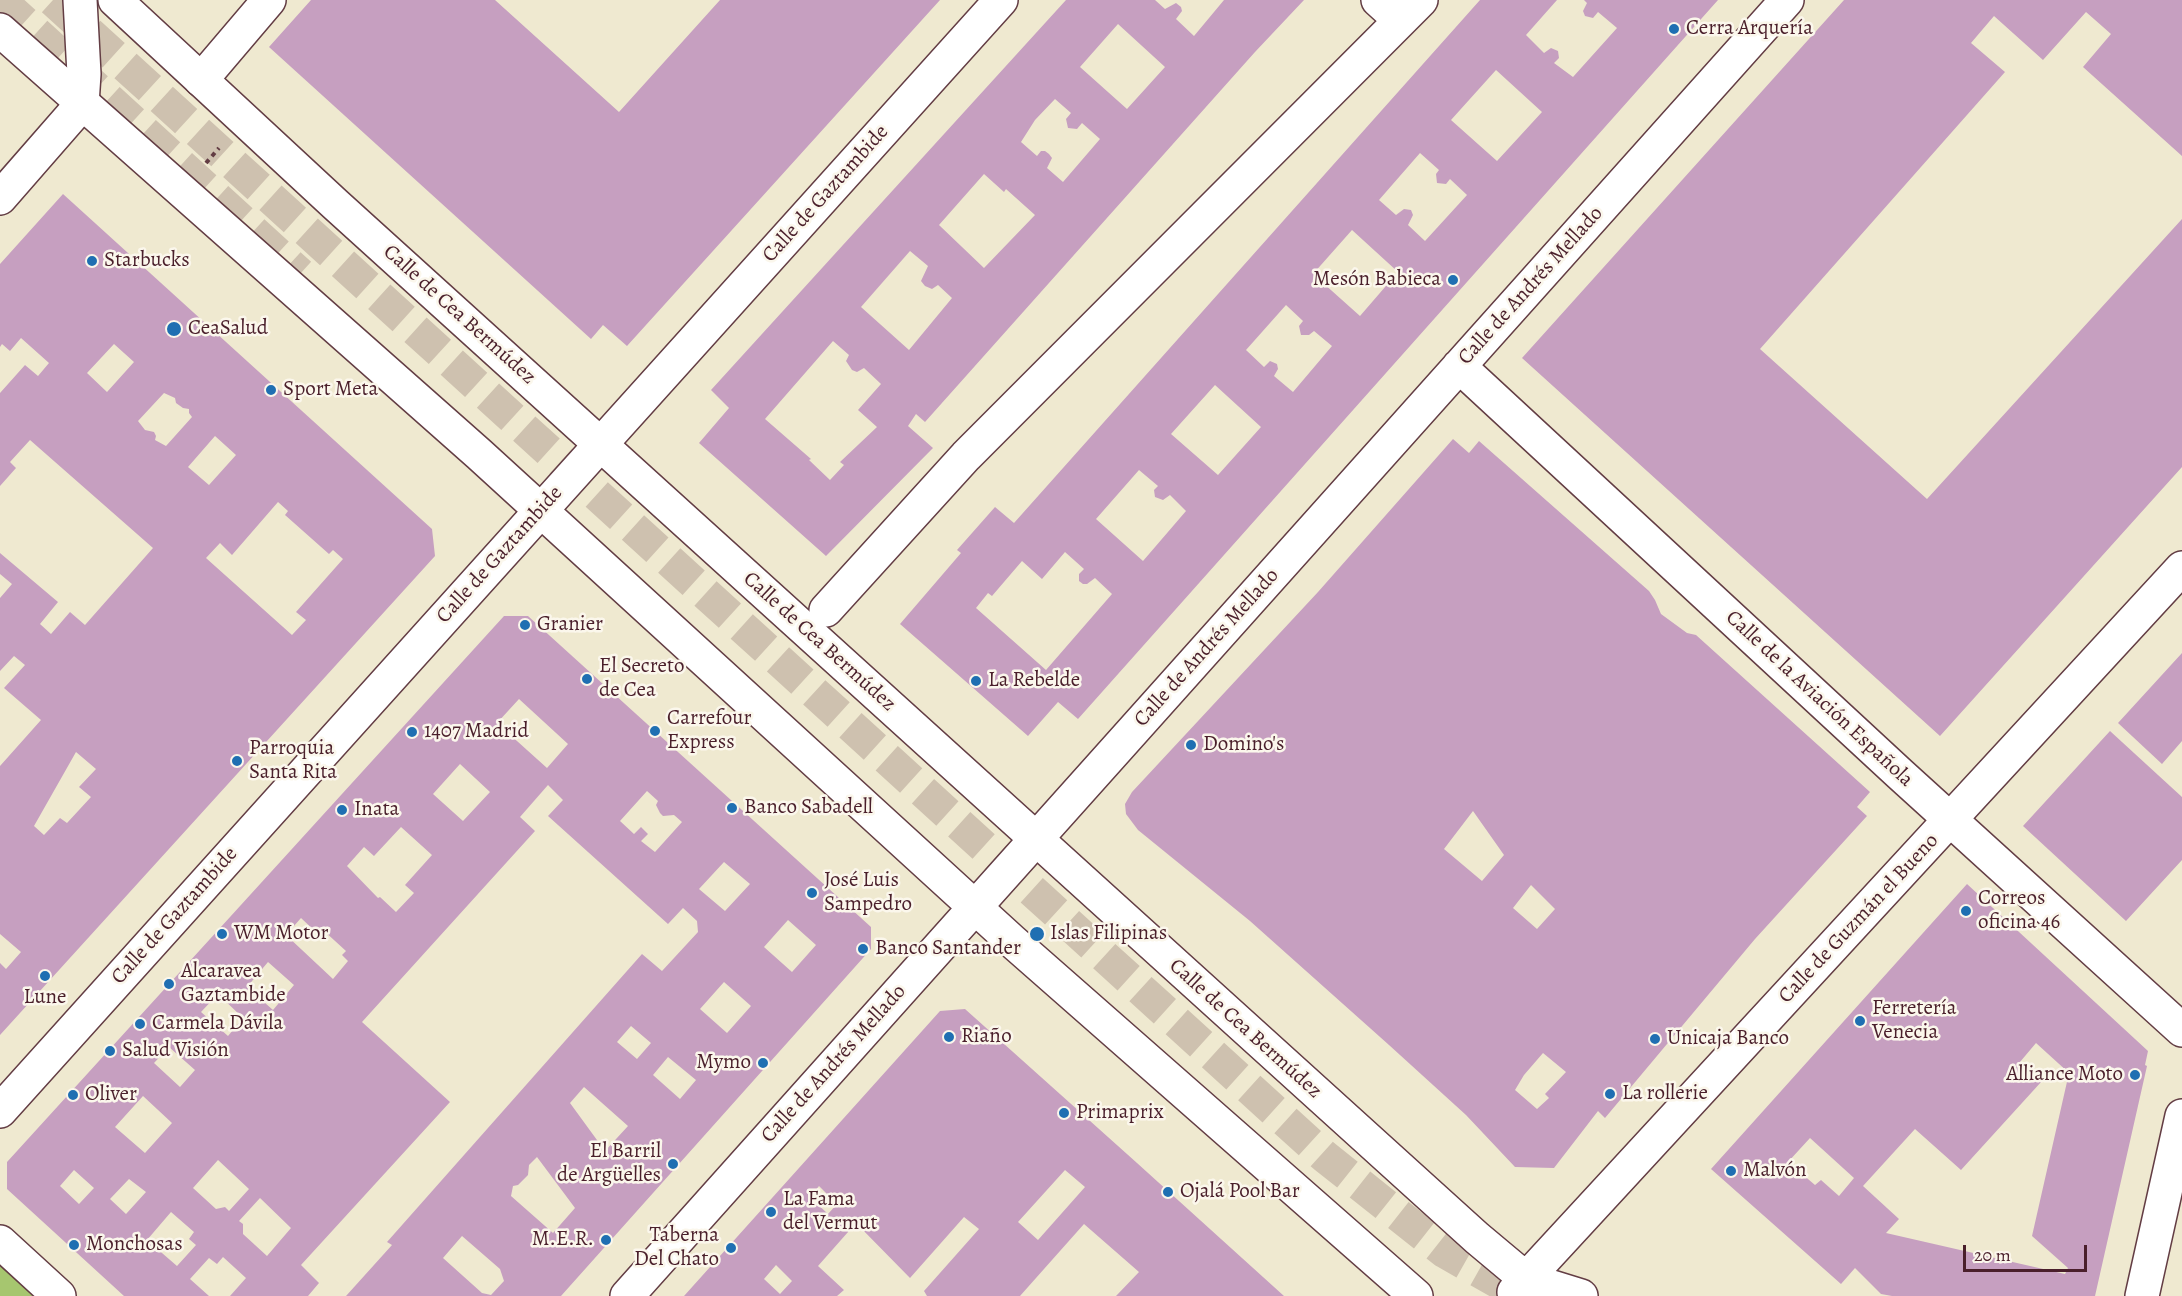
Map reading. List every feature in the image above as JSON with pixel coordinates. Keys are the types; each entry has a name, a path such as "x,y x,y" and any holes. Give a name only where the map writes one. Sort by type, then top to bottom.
{"street":[{"path":"0,198 82,104 84,74 80,0"},
{"name":"Calle de Cea Bermúdez","path":"115,0 344,213 1460,1222 1519,1288"},
{"path":"201,80 269,0"},
{"name":"Calle de Gaztambide","path":"0,1111 1001,0"},
{"name":"Calle de Andrés Mellado","path":"627,1296 1787,0"},
{"path":"826,610 966,456 1400,7"},
{"path":"0,30 479,454 974,907 1416,1296"},
{"name":"Calle de la Aviación Española","path":"1459,366 1950,820 2182,1030"},
{"name":"Calle de Guzmán el Bueno","path":"1519,1288 2182,568"},
{"path":"2142,1296 2182,1116"},
{"path":"0,1242 59,1296"},
{"path":"1519,1288 1581,1296"}],"path":[{"path":"203,167 223,143"}],"green space":[{"path":"0,1242 59,1296 0,1296"}],"building":[{"path":"311,0 495,0 619,112 720,0 940,0 627,346 603,325 591,339 269,47"},
{"path":"1066,0 1155,0 1165,9 1176,3 1182,11 1176,19 1194,36 1224,0 1304,0 925,422 916,414 908,426 933,448 826,556 699,443 729,408 711,390","holes":["1118,24 1165,67 1127,109 1080,67","1055,99 1071,113 1066,119 1068,128 1077,129 1082,123 1100,139 1063,182 1047,168 1052,158 1049,154 1041,151 1037,156 1021,142 1035,120","984,174 1004,192 1006,189 1035,215 984,268 939,225","910,251 928,266 921,281 925,286 932,289 938,285 952,298 909,350 861,307","833,341 849,355 846,361 852,370 857,372 864,368 881,384 858,410 877,427 840,462 844,465 830,480 809,460 811,459 765,419"]},
{"path":"1480,0 1557,0 1526,35 1544,53 1551,48 1558,51 1559,58 1554,63 1573,77 1617,28 1598,12 1593,18 1585,16 1583,11 1587,3 1584,0 1718,0 1078,719 1058,702 1028,736 900,624 961,553 957,550 995,507 1014,523","holes":["1496,70 1542,112 1497,161 1451,120","1420,153 1439,170 1436,174 1437,183 1446,184 1450,179 1467,195 1425,241 1408,225 1413,215 1411,210 1404,209 1396,215 1379,200","1352,230 1398,272 1360,316 1313,274","1286,305 1303,321 1299,326 1301,335 1309,335 1314,331 1332,346 1293,392 1274,376 1278,369 1277,364 1270,361 1264,367 1246,350","1215,385 1261,427 1218,475 1171,434","1139,470 1158,486 1154,490 1155,497 1163,500 1170,495 1186,511 1143,561 1096,519","1065,552 1084,569 1079,574 1079,581 1087,584 1095,578 1112,594 1046,670 976,608 988,593 992,596 1022,561 1042,579"]},
{"path":"1844,0 2182,0 2182,156 2083,67 2111,34 2086,12 2043,60 1994,16 1971,43 2005,72 1760,349 1927,499 2182,219 2182,467 1940,736 1522,358"},
{"path":"63,194 432,529 435,556 0,1035 0,963 6,969 21,952 0,934 0,766 41,720 4,688 25,665 14,656 0,671 0,598 12,584 0,574 0,553 58,602 40,624 51,634 70,612 85,625 153,548 30,440 10,462 16,468 0,486 0,393 25,365 38,376 49,363 21,338 10,351 2,344 0,347 0,264","holes":["114,344 134,362 107,392 87,373","164,393 175,398 176,403 183,408 189,409 192,417 166,446 155,440 154,432 145,430 138,421","215,436 236,455 209,485 188,467","278,502 288,511 285,515 329,554 333,550 343,559 296,612 306,620 292,635 206,558 220,543 232,555","76,752 96,769 79,787 91,797 67,823 60,818 44,835 34,826"]},
{"path":"1453,439 1469,453 1479,441 1649,591 1661,614 1687,633 1696,635 1870,792 1857,807 1867,816 1755,939 1605,1118 1598,1111 1554,1168 1515,1167 1466,1115 1389,1045 1250,921 1138,830 1126,814 1125,804 1132,792 1318,592","holes":["1473,811 1504,855 1482,881 1444,849","1531,885 1555,909 1537,929 1513,908","1543,1053 1566,1072 1545,1094 1549,1098 1537,1109 1515,1090 1524,1075"]},
{"path":"504,616 528,616 871,927 871,949 561,1296 346,1296 392,1245 387,1242 642,954 662,971 698,932 697,921 683,908 668,924 548,816 563,800 548,785 520,817 535,831 362,1022 450,1102 301,1265 319,1283 308,1296 230,1296 246,1278 223,1257 217,1264 209,1258 190,1279 209,1296 124,1296 7,1189 7,1162","holes":["519,699 568,744 547,768 497,723","460,764 490,792 463,821 433,794","647,791 658,801 656,805 663,816 674,815 682,822 655,852 641,841 648,834 641,827 634,834 620,821","401,827 432,855 405,885 414,893 396,912 380,897 378,898 347,866 364,847 374,856","724,862 750,884 725,911 699,889","301,918 319,935 323,930 346,951 342,955 348,961 333,979 286,935","788,920 816,945 792,972 764,947","268,962 294,985 273,1010 247,987","724,982 751,1006 727,1033 700,1009","218,994 243,1018 228,1036 201,1012","631,1026 651,1043 637,1059 617,1042","169,1047 195,1070 180,1087 154,1063","668,1057 696,1080 680,1099 653,1075","584,1087 628,1126 605,1151 570,1103","143,1096 172,1123 145,1153 115,1127","537,1157 575,1208 553,1233 511,1196 513,1186 518,1185 528,1175 529,1165","218,1160 249,1189 229,1211 225,1207 216,1209 193,1188","74,1170 94,1188 79,1204 60,1186","129,1179 146,1192 126,1214 110,1199","260,1198 291,1228 267,1256 243,1234 243,1224 239,1221","171,1212 194,1232 189,1239 196,1245 177,1266 147,1240","462,1236 500,1269 504,1281 491,1295 482,1293 443,1258"]},
{"path":"2182,653 2182,741 2162,764 2118,723"},
{"path":"2110,731 2182,797 2182,860 2126,921 2023,826"},
{"path":"1967,884 2148,1051 2145,1065 2147,1066 2095,1296 1892,1296 1881,1294 1855,1268 1841,1284 1711,1169","holes":["2036,1043 2069,1073 2032,1236 2068,1268 2065,1274 1886,1233 1899,1219 1863,1186 1915,1129 1961,1170 2042,1081 2020,1062","1810,1138 1854,1178 1839,1196 1821,1180 1815,1185 1788,1162"]},
{"path":"965,1009 1284,1296 1116,1296 1139,1272 1084,1224 1020,1296 927,1296 924,1291 979,1229 964,1217 910,1278 856,1223 818,1266 844,1290 837,1296 684,1296 940,1011","holes":["1065,1170 1085,1187 1038,1240 1018,1222","819,1186 837,1204 828,1214 810,1197","776,1265 792,1281 780,1294 764,1279"]}],"tunnel":[{"path":"0,0 300,274"},
{"path":"53,0 1324,1156 1445,1252 1523,1296"}],"place":[{"name":"Cerra Arquería","path":"1674,29"},
{"name":"Starbucks","path":"92,261"},
{"name":"Mesón Babieca","path":"1453,280"},
{"name":"CeaSalud","path":"174,329"},
{"name":"Sport Meta","path":"271,390"},
{"name":"Granier","path":"525,625"},
{"name":"El Secreto de Cea","path":"587,679"},
{"name":"La Rebelde","path":"976,681"},
{"name":"Carrefour Express","path":"655,731"},
{"name":"1407 Madrid","path":"412,732"},
{"name":"Domino's","path":"1191,745"},
{"name":"Parroquia Santa Rita","path":"237,761"},
{"name":"Banco Sabadell","path":"732,808"},
{"name":"Inata","path":"342,810"},
{"name":"José Luis Sampedro","path":"812,893"},
{"name":"Correos oficina 46","path":"1966,911"},
{"name":"WM Motor","path":"222,934"},
{"name":"Islas Filipinas","path":"1037,934"},
{"name":"Banco Santander","path":"863,949"},
{"name":"Lune","path":"45,976"},
{"name":"Alcaravea Gaztambide","path":"169,984"},
{"name":"Ferretería Venecia","path":"1860,1021"},
{"name":"Carmela Dávila","path":"140,1024"},
{"name":"Riaño","path":"949,1037"},
{"name":"Unicaja Banco","path":"1655,1039"},
{"name":"Salud Visión","path":"110,1051"},
{"name":"Mymo","path":"763,1063"},
{"name":"Alliance Moto","path":"2135,1075"},
{"name":"La rollerie","path":"1610,1094"},
{"name":"Oliver","path":"73,1095"},
{"name":"Primaprix","path":"1064,1113"},
{"name":"El Barril de Argüelles","path":"673,1164"},
{"name":"Malvón","path":"1731,1171"},
{"name":"Ojalá Pool Bar","path":"1168,1192"},
{"name":"La Fama del Vermut","path":"771,1212"},
{"name":"M.E.R.","path":"606,1240"},
{"name":"Monchosas","path":"74,1245"},
{"name":"Taberna Del Chato","path":"731,1248"}]}
